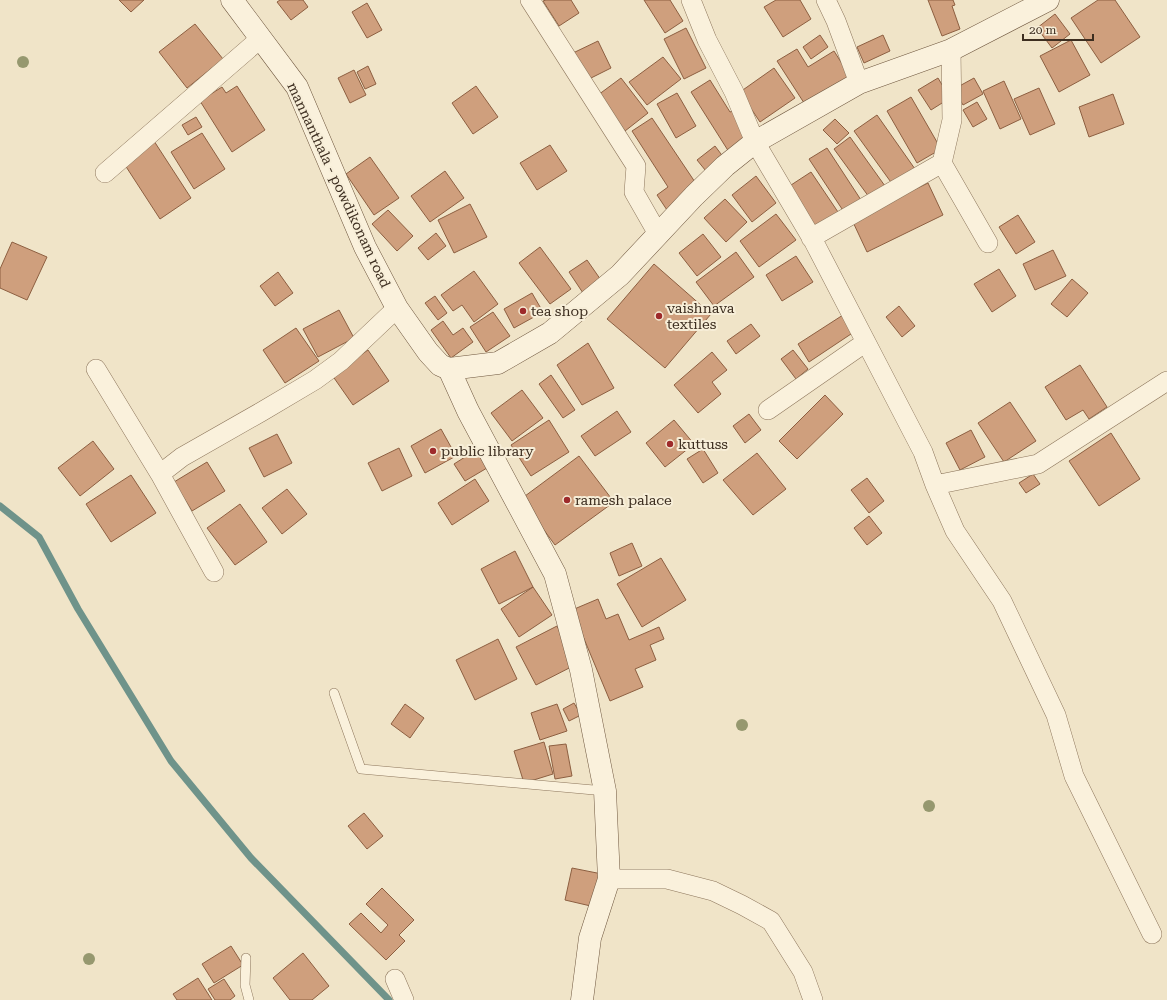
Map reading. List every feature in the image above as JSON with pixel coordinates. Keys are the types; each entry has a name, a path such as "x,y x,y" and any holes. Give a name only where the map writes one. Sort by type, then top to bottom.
{"main road":[{"path":"582,1000 590,938 610,879 605,791 581,670 555,574 468,411 449,369 498,362 550,333 620,275 699,191 725,166 755,142 859,83 951,50 1048,0"},
{"name":"mannanthala - powdikonam road","path":"234,1 297,87 365,247 397,308 428,352 440,366 449,369"}],"street":[{"path":"530,0 636,166 634,192 658,234"},
{"path":"691,0 707,40 734,92 755,142 811,238 923,452 935,485 955,531 1002,601 1056,715 1074,776 1152,934"},
{"path":"826,0 836,21 859,83"},
{"path":"105,173 261,38"},
{"path":"951,50 952,120 942,163 988,243"},
{"path":"811,238 942,163"},
{"path":"160,474 182,457 315,380 341,361 397,308"},
{"path":"768,410 866,342"},
{"path":"96,369 160,474 214,572"},
{"path":"935,485 1038,464 1167,381"},
{"path":"610,879 667,879 713,891 771,921 803,972 813,1000"},
{"path":"395,979 404,1000"}],"lane":[{"path":"334,693 361,769 605,791"},
{"path":"246,958 245,985 249,1000"}],"building":[{"path":"119,0 144,0 131,12"},
{"path":"280,0 303,0 308,7 291,20 277,2"},
{"path":"571,0 579,13 559,26 543,1"},
{"path":"644,0 670,0 683,21 665,33"},
{"path":"776,0 800,0 811,19 783,37 764,7"},
{"path":"928,0 953,0 955,5 952,6 960,29 942,36"},
{"path":"1098,0 1115,0 1140,37 1101,63 1071,18"},
{"path":"367,3 382,30 367,38 352,12"},
{"path":"1055,14 1070,34 1052,48 1037,28"},
{"path":"195,24 223,59 187,88 159,52"},
{"path":"686,28 706,68 684,79 664,39"},
{"path":"820,35 828,47 811,59 803,47"},
{"path":"883,35 890,51 864,63 857,47"},
{"path":"1071,40 1090,75 1059,92 1040,56"},
{"path":"598,41 611,68 587,80 573,53"},
{"path":"797,49 808,67 834,51 851,78 806,106 777,61"},
{"path":"663,57 681,79 647,105 629,82"},
{"path":"368,66 376,84 365,89 357,72"},
{"path":"774,68 795,98 760,122 740,92"},
{"path":"354,70 366,95 350,103 338,78"},
{"path":"621,78 648,113 625,131 598,95"},
{"path":"938,78 950,98 931,110 918,90"},
{"path":"974,78 983,94 963,105 954,89"},
{"path":"710,80 730,112 733,111 751,139 729,152 691,92"},
{"path":"1004,81 1021,119 1000,129 983,91"},
{"path":"237,86 265,130 232,152 200,101 222,87 226,93"},
{"path":"476,86 498,117 473,134 452,103"},
{"path":"1039,88 1055,124 1030,135 1014,99"},
{"path":"677,93 696,126 676,138 657,104"},
{"path":"1113,94 1124,124 1089,137 1079,107"},
{"path":"911,97 941,149 917,163 887,111"},
{"path":"977,102 987,119 973,127 963,110"},
{"path":"877,115 915,169 893,185 854,131"},
{"path":"196,117 202,127 188,135 182,125"},
{"path":"652,118 699,188 667,210 657,195 668,187 632,131"},
{"path":"835,119 849,133 837,144 823,130"},
{"path":"202,133 225,169 194,189 171,152"},
{"path":"850,137 885,186 869,197 834,149"},
{"path":"154,141 191,198 160,219 123,162"},
{"path":"550,145 567,171 537,190 520,163"},
{"path":"715,146 727,162 710,176 697,160"},
{"path":"827,148 861,200 844,212 809,159"},
{"path":"370,157 399,198 374,215 346,174"},
{"path":"445,171 464,198 430,222 411,196"},
{"path":"811,172 838,212 815,227 788,187"},
{"path":"756,176 776,203 752,222 732,195"},
{"path":"928,183 943,215 867,252 852,220"},
{"path":"725,199 747,222 726,242 704,218"},
{"path":"470,204 487,237 454,253 438,220"},
{"path":"388,210 413,236 397,251 372,224"},
{"path":"776,214 796,240 759,267 740,241"},
{"path":"1018,215 1035,242 1016,254 999,227"},
{"path":"436,233 446,246 428,260 418,248"},
{"path":"703,234 721,257 697,276 679,253"},
{"path":"12,242 47,257 27,300 0,288 0,269"},
{"path":"540,247 571,289 550,304 519,263"},
{"path":"1053,250 1066,276 1035,290 1023,264"},
{"path":"736,252 754,277 714,306 696,282"},
{"path":"796,256 813,282 782,301 766,275"},
{"path":"587,260 603,283 585,296 569,272"},
{"name":"vaishnava textiles","path":"654,264 711,314 665,368 607,319"},
{"path":"999,269 1016,296 992,312 974,284"},
{"path":"474,271 498,304 474,322 462,305 453,311 441,295"},
{"path":"278,272 293,293 275,306 260,286"},
{"path":"1072,279 1088,293 1067,317 1051,304"},
{"name":"tea shop","path":"532,293 543,312 514,328 504,309"},
{"path":"435,296 447,313 438,320 425,303"},
{"path":"899,306 915,326 902,337 886,317"},
{"path":"339,310 354,338 318,357 303,329"},
{"path":"493,312 510,336 486,352 470,327"},
{"path":"843,315 854,332 809,362 798,344"},
{"path":"443,321 453,335 463,328 473,342 451,358 431,330"},
{"path":"751,324 760,336 736,354 727,341"},
{"path":"296,328 319,361 285,383 263,350"},
{"path":"588,343 614,388 582,405 557,365"},
{"path":"368,350 389,381 353,405 332,375"},
{"path":"793,350 808,369 796,379 781,359"},
{"path":"712,352 727,370 712,382 721,394 698,413 674,385"},
{"path":"1080,365 1107,407 1089,419 1083,410 1066,420 1045,387"},
{"path":"551,375 575,410 563,418 539,384"},
{"path":"522,390 543,418 512,441 491,413"},
{"path":"825,395 843,414 797,459 779,441"},
{"path":"1010,402 1036,441 1004,462 978,423"},
{"path":"617,411 631,432 595,456 581,436"},
{"path":"749,414 761,430 745,443 733,426"},
{"path":"549,420 569,452 531,476 511,445"},
{"name":"kuttuss","path":"674,420 694,444 665,467 646,443"},
{"name":"public library","path":"441,429 456,456 425,473 411,446"},
{"path":"971,430 985,457 960,470 946,443"},
{"path":"1111,433 1140,479 1099,506 1069,461"},
{"path":"277,434 292,463 264,477 249,448"},
{"path":"93,441 114,469 80,496 58,468"},
{"path":"399,448 412,476 382,491 368,463"},
{"path":"703,449 718,473 703,483 687,459"},
{"path":"476,450 487,468 465,481 454,464"},
{"path":"757,453 786,489 753,515 723,480"},
{"name":"ramesh palace","path":"579,456 614,502 555,545 521,499"},
{"path":"207,462 225,491 192,511 174,482"},
{"path":"1033,474 1040,484 1026,493 1019,483"},
{"path":"131,475 156,513 111,542 86,504"},
{"path":"867,478 884,501 869,513 851,490"},
{"path":"475,479 489,501 452,525 438,503"},
{"path":"287,489 307,514 282,534 262,508"},
{"path":"240,504 267,542 235,565 207,528"},
{"path":"869,516 882,533 867,545 854,528"},
{"path":"632,543 642,566 619,576 610,553"},
{"path":"515,551 533,587 499,604 481,569"},
{"path":"661,558 686,600 642,627 617,584"},
{"path":"533,587 552,615 519,637 501,609"},
{"path":"598,599 606,619 618,614 629,640 659,627 664,639 650,645 656,660 635,669 643,687 610,701 572,610"},
{"path":"557,626 577,664 536,685 516,647"},
{"path":"498,639 517,679 475,700 456,660"},
{"path":"574,703 581,715 569,721 563,709"},
{"path":"405,704 424,718 410,738 391,724"},
{"path":"557,704 567,731 540,740 531,713"},
{"path":"544,742 553,774 524,783 514,751"},
{"path":"566,744 572,776 555,779 549,746"},
{"path":"364,813 383,836 367,849 348,826"},
{"path":"572,868 602,874 595,907 565,900"},
{"path":"382,888 414,920 399,935 405,941 386,960 349,924 361,913 381,933 388,925 366,904"},
{"path":"231,946 243,965 214,983 202,964"},
{"path":"303,953 329,986 312,1000 290,1000 273,978"},
{"path":"198,978 212,1000 177,1000 173,994"},
{"path":"224,979 235,996 230,1000 215,1000 208,989"}],"waterway":[{"path":"0,506 39,537 78,609 171,761 251,858 389,1000"}],"place":[{"name":"tea shop","path":"523,311"},
{"name":"vaishnava textiles","path":"659,316"},
{"name":"kuttuss","path":"670,444"},
{"name":"public library","path":"433,451"},
{"name":"ramesh palace","path":"567,500"}]}
